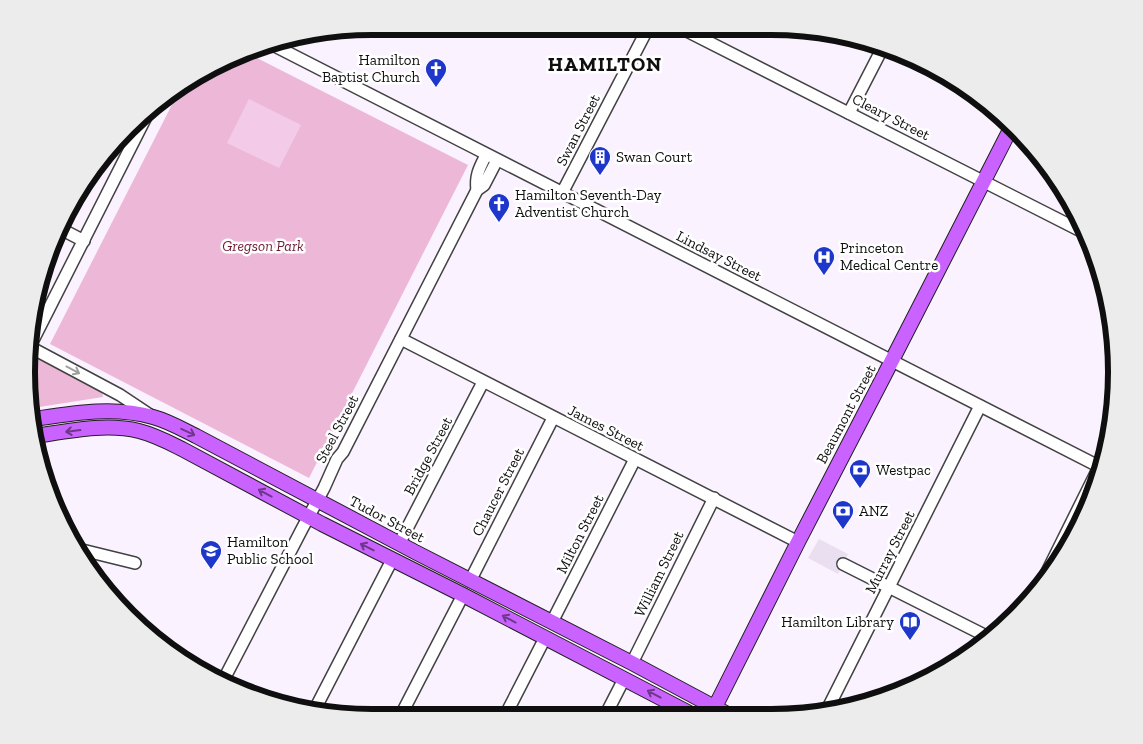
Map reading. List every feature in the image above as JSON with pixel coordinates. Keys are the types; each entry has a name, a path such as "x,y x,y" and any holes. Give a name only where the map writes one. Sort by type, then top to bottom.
{"main road":[{"name":"Beaumont Street","path":"714,709 1008,133"},
{"path":"38,418 93,411 121,412 153,417"},
{"name":"Tudor Street","path":"153,417 196,436 470,581 632,663 707,709"},
{"path":"41,435 92,428 110,428 138,431 160,438 308,517 682,709"}],"street":[{"name":"Swan Street","path":"562,193 644,35"},
{"name":"Cleary Street","path":"695,35 1076,229"},
{"name":"Lindsay Street","path":"279,48 1095,465"},
{"path":"849,113 880,53"},
{"path":"38,329 139,129"},
{"name":"Steel Street","path":"477,190 476,180 486,154"},
{"name":"Steel Street","path":"227,676 477,190 484,185 497,160"},
{"path":"66,232 84,241"},
{"name":"James Street","path":"401,339 798,542"},
{"name":"Tudor Street","path":"36,352 120,396 153,417"},
{"name":"Bridge Street","path":"399,544 483,382"},
{"name":"Murray Street","path":"830,704 980,406"},
{"name":"Chaucer Street","path":"470,581 554,418"},
{"name":"Milton Street","path":"552,622 635,459"},
{"name":"William Street","path":"632,663 714,498"},
{"path":"88,552 136,563"},
{"path":"317,705 392,560"},
{"path":"843,564 982,634"},
{"path":"404,709 463,595"},
{"path":"509,709 545,638"},
{"path":"609,709 624,679"}],"green space":[{"name":"Gregson Park","path":"254,57 468,165 309,478 50,344 175,100 203,80 243,61"},
{"path":"38,359 44,360 102,392 103,397 37,407 35,362"}],"shaded area":[{"path":"249,99 301,125 279,168 227,143"},
{"path":"819,539 848,554 838,574 808,558"}],"place":[{"name":"Hamilton Baptist Church","path":"436,88"},
{"name":"Swan Court","path":"600,176"},
{"name":"Hamilton Seventh-Day Adventist Church","path":"499,223"},
{"name":"Princeton Medical Centre","path":"824,276"},
{"name":"Westpac","path":"860,489"},
{"name":"ANZ","path":"843,530"},
{"name":"Hamilton Public School","path":"211,570"},
{"name":"Hamilton Library","path":"910,641"}],"district":[{"name":"HAMILTON","path":"605,64"}]}
